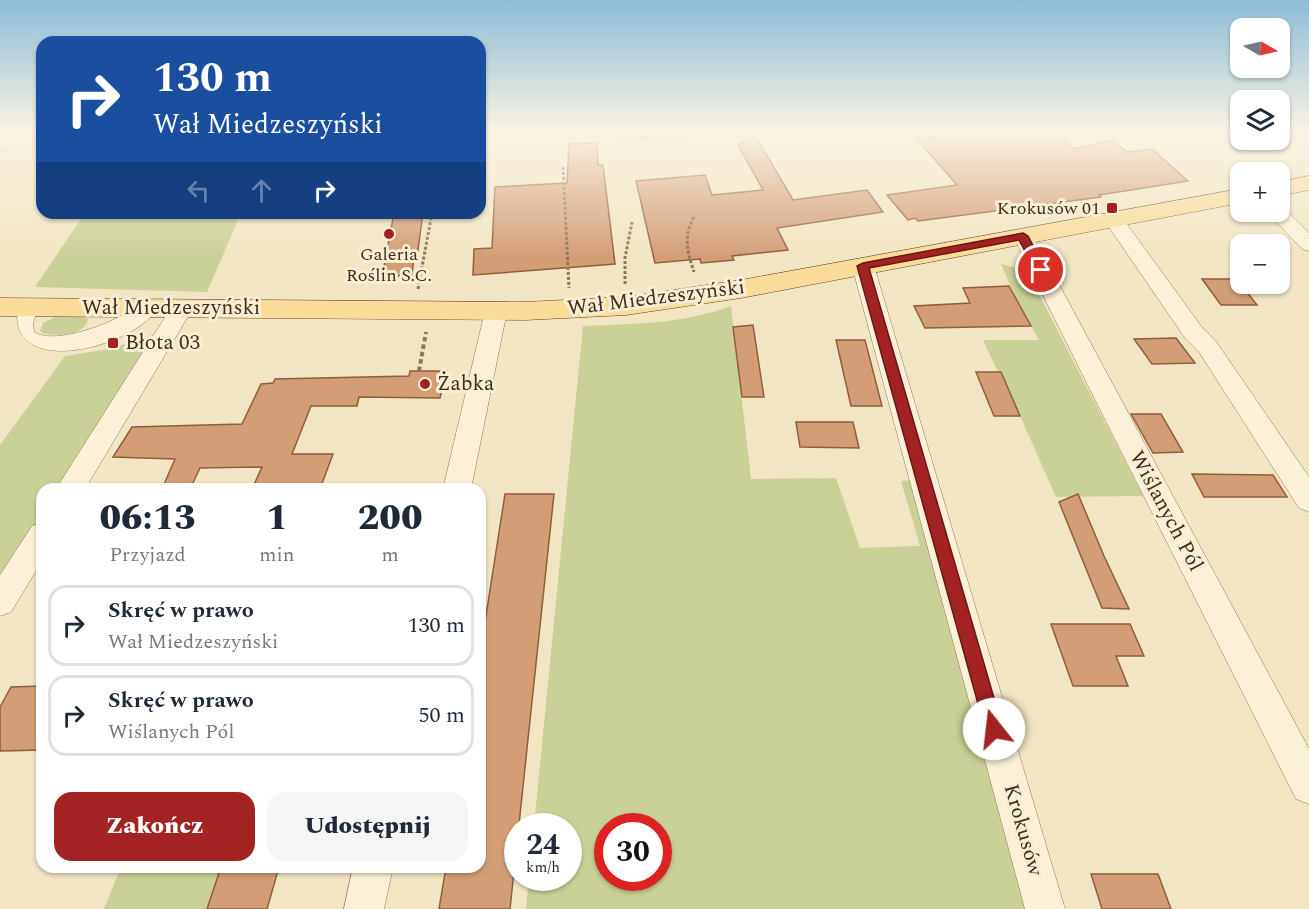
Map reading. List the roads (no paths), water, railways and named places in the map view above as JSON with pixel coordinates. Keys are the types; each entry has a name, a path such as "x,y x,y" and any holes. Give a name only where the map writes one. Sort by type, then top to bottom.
{"main road":[{"path":"1290,187 1309,183"},
{"name":"Wał Miedzeszyński","path":"13,307 182,308 420,318 496,311 570,310 626,306 701,296 1230,198"}],"street":[{"path":"1114,220 1193,332 1207,346 1309,500"},
{"path":"1287,222 1309,245"},
{"name":"Wiślanych Pól","path":"1023,236 1309,786"},
{"name":"Krokusów","path":"863,266 1045,909"},
{"path":"13,307 21,334 32,342 41,344 72,341 102,334 129,322 147,308"},
{"path":"74,483 182,308"},
{"path":"458,483 496,311"},
{"path":"0,602 36,544"},
{"path":"364,909 372,873"}],"place":[{"name":"Krokusów 01","path":"1112,208"},
{"name":"Galeria Roślin S.C.","path":"389,234"},
{"name":"Błota 03","path":"113,343"},
{"name":"Żabka","path":"425,384"}]}
